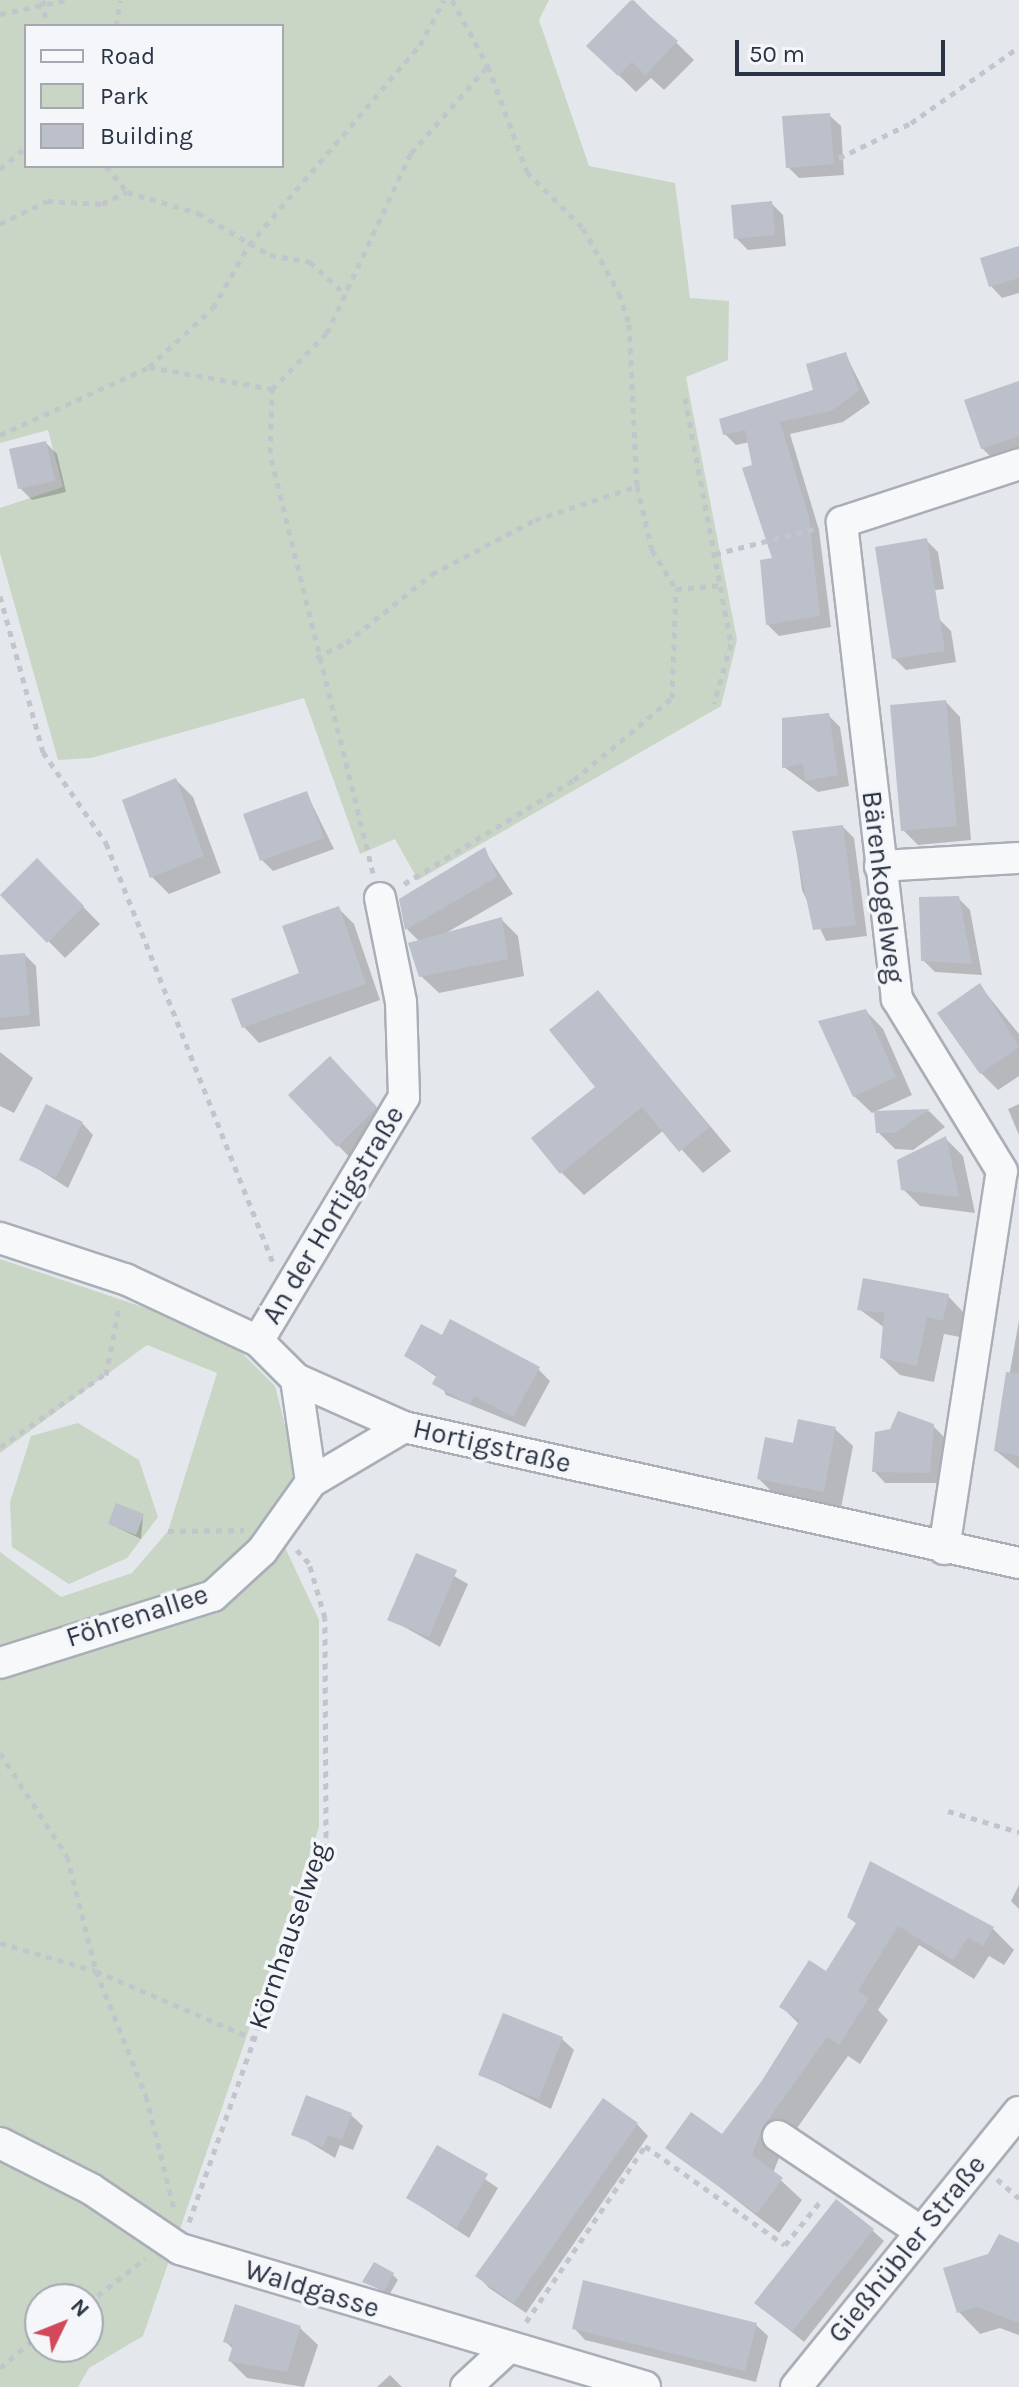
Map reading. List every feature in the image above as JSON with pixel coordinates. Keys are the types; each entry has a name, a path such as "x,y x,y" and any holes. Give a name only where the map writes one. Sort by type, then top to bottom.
{"street":[{"path":"842,522 1019,464"},
{"name":"Bärenkogelweg","path":"842,522 897,999 1002,1171 944,1549"},
{"path":"880,866 1019,858"},
{"name":"An der Hortigstraße","path":"258,1341 284,1290 404,1097 401,1002 380,898"},
{"name":"Hortigstraße","path":"0,1238 125,1279 258,1341 296,1379 404,1427 944,1549 1019,1563"},
{"path":"296,1379 311,1482"},
{"name":"Föhrenallee","path":"0,1663 213,1596 277,1529 311,1482 404,1427"},
{"name":"Gießhübler Straße","path":"796,2387 1019,2112"},
{"path":"778,2136 920,2231"},
{"name":"Waldgasse","path":"0,2143 172,2233 507,2349 645,2387"},
{"path":"466,2387 507,2349"}],"path":[{"path":"0,14 66,0"},
{"path":"116,24 120,0"},
{"path":"0,435 149,367 213,308 249,245 420,45 444,0"},
{"path":"452,0 488,66 527,172 583,228 619,293 629,324 637,486 652,550 676,589 672,698 574,780 380,898 316,658 270,453 272,389 327,333 411,153 488,66"},
{"path":"44,4 46,24"},
{"path":"839,158 911,123 1019,47"},
{"path":"0,169 24,149"},
{"path":"108,168 127,192 198,213 249,245 310,262 346,295"},
{"path":"0,224 47,201 102,204 127,192"},
{"path":"149,367 272,389"},
{"path":"685,398 723,585 731,644 714,704"},
{"path":"316,658 346,643 432,574 535,520 637,486"},
{"path":"715,554 842,522"},
{"path":"676,589 723,585"},
{"path":"0,596 43,752 106,843 284,1290"},
{"path":"0,1447 106,1374 125,1279"},
{"path":"168,1531 277,1529"},
{"name":"Körnhauselweg","path":"104,2292 139,2269 172,2233 254,2039 326,1837 325,1618 309,1563 277,1529"},
{"path":"0,1753 67,1856 96,1971 146,2096 172,2233"},
{"path":"948,1811 1019,1832"},
{"path":"0,1943 96,1971 254,2039"},
{"path":"507,2349 645,2146 785,2245 839,2177"},
{"path":"1004,2185 1019,2198"},
{"path":"0,2368 24,2348"}],"green space":[{"path":"0,0 549,0 539,20 589,166 675,183 690,298 729,301 728,360 686,377 737,640 721,706 418,880 395,839 360,854 304,698 91,758 58,760 0,553 0,508 63,487 48,430 0,443"},
{"path":"0,1259 223,1334 275,1386 297,1473 275,1526 319,1620 319,1827 143,2336 104,2359 104,2283 24,2283 24,2363 97,2363 89,2368 78,2387 0,2387 0,1552 61,1597 132,1573 168,1531 217,1373 147,1345 0,1453"},
{"path":"78,1423 139,1460 158,1517 127,1558 69,1584 12,1547 10,1502 31,1436"}],"building":[{"path":"631,0 678,41 645,75 632,62 618,76 586,46"},
{"path":"830,113 834,164 786,168 782,116"},
{"path":"772,201 775,235 734,239 731,205"},
{"path":"1019,246 1019,278 989,287 980,258"},
{"path":"846,352 859,391 831,411 780,422 809,517 820,616 766,625 760,560 772,558 742,468 752,465 745,430 723,435 719,419 813,390 806,364"},
{"path":"1019,381 1019,436 981,449 964,400"},
{"path":"46,441 55,481 18,489 9,449"},
{"path":"927,538 945,651 892,659 875,547"},
{"path":"946,700 957,826 901,831 890,705"},
{"path":"829,713 838,775 805,781 803,764 782,768 782,718"},
{"path":"176,778 204,856 150,878 122,800"},
{"path":"307,791 324,838 260,861 243,814"},
{"path":"843,825 856,925 813,930 792,831"},
{"path":"485,847 497,877 405,930 399,899"},
{"path":"37,858 84,906 47,943 0,895"},
{"path":"959,896 972,964 921,961 919,897"},
{"path":"339,906 366,984 242,1028 231,999 299,973 282,926"},
{"path":"502,917 508,959 419,977 408,943"},
{"path":"25,953 30,1015 0,1018 0,955"},
{"path":"980,983 1019,1047 980,1074 937,1013"},
{"path":"598,990 710,1127 679,1152 642,1107 560,1174 531,1138 595,1087 549,1030"},
{"path":"866,1009 896,1077 853,1097 818,1021"},
{"path":"330,1056 377,1107 337,1147 288,1095"},
{"path":"46,1104 83,1122 56,1178 19,1160"},
{"path":"930,1109 895,1133 876,1133 874,1111"},
{"path":"946,1136 959,1197 901,1190 897,1160"},
{"path":"863,1278 949,1294 943,1321 927,1317 917,1366 880,1358 884,1313 857,1310"},
{"path":"450,1319 540,1367 513,1417 474,1396 470,1405 432,1384 437,1375 404,1356 421,1324 442,1335"},
{"path":"1006,1372 1019,1373 1019,1456 994,1451"},
{"path":"898,1411 934,1424 930,1473 872,1472 875,1432 890,1429"},
{"path":"798,1419 836,1427 824,1492 757,1479 765,1437 793,1443"},
{"path":"116,1503 144,1514 136,1535 108,1524"},
{"path":"416,1553 457,1570 429,1637 387,1620"},
{"path":"870,1861 994,1927 983,1946 968,1937 953,1960 898,1926 858,1991 869,1998 839,2045 827,2037 763,2127 752,2155 783,2178 757,2214 665,2148 691,2112 722,2134 761,2082 800,2020 779,2007 809,1960 826,1971 856,1923 847,1917"},
{"path":"503,2013 563,2037 539,2099 478,2075"},
{"path":"306,2095 352,2113 342,2140 328,2135 323,2147 291,2135"},
{"path":"603,2098 638,2123 514,2303 475,2276"},
{"path":"437,2145 488,2174 457,2228 406,2198"},
{"path":"836,2199 874,2229 792,2332 754,2303"},
{"path":"999,2234 1019,2243 1019,2323 977,2307 957,2313 943,2268 988,2254"},
{"path":"374,2262 394,2273 384,2291 362,2282"},
{"path":"583,2280 757,2323 745,2371 572,2329"},
{"path":"235,2304 301,2326 287,2372 228,2361 233,2345 223,2342"}]}
